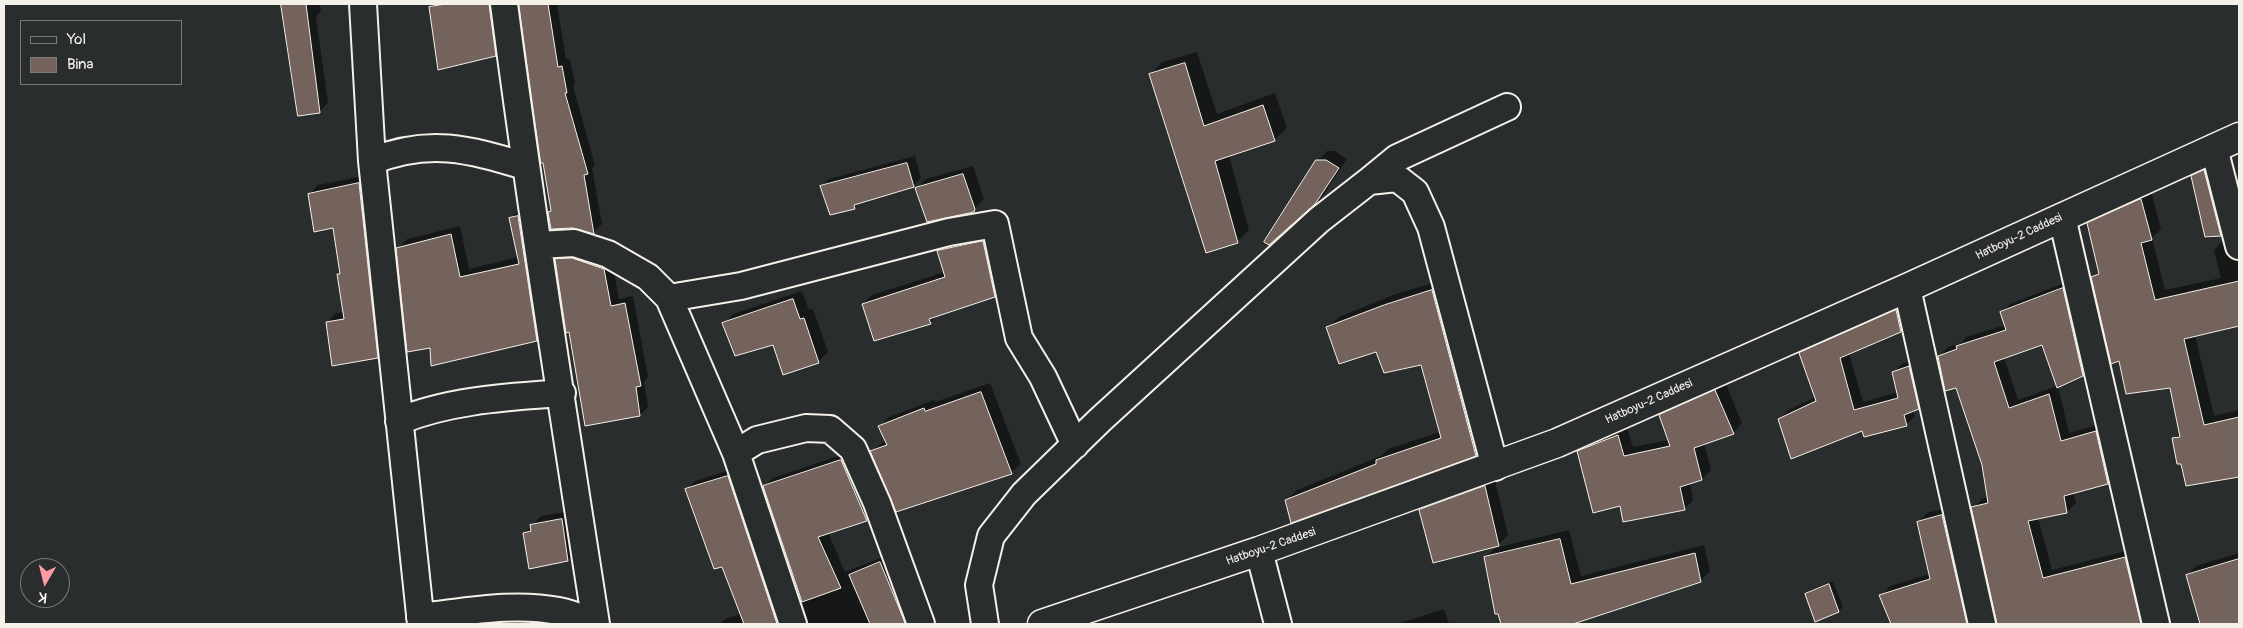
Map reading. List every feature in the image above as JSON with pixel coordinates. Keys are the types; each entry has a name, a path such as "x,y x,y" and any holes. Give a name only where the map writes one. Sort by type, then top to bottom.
{"main road":[{"name":"Hatboyu-2 Caddesi","path":"1042,624 1259,551 1558,443 1907,288 2239,137"}],"street":[{"path":"363,4 372,161 420,620 481,608 525,608 560,611 596,624 562,393 525,166 504,4"},
{"path":"985,624 979,585 991,536 1024,494 1319,220 1398,158 1507,107"},
{"path":"372,161 397,151 434,146 481,153 525,166"},
{"path":"2214,148 2239,246"},
{"path":"1369,181 1397,178 1415,192 1431,227 1495,467"},
{"path":"2062,217 2156,624"},
{"path":"669,298 741,286 949,232 995,224 1019,338 1043,377 1075,445"},
{"path":"539,245 574,243 608,254 648,276 669,298 736,453 793,624"},
{"path":"1907,288 1982,624"},
{"path":"399,421 413,415 453,406 511,397 562,393"},
{"path":"736,453 757,440 806,428 830,429 853,449 877,503 921,624"},
{"path":"1259,551 1278,624"}],"building":[{"path":"281,4 306,4 320,113 298,116"},
{"path":"446,4 489,4 496,56 438,70 429,7"},
{"path":"519,4 548,4 558,67 562,66 567,93 565,93 588,174 584,175 594,234 573,228 551,229 548,212 551,211 543,163 541,163"},
{"path":"1185,63 1204,126 1263,105 1275,141 1215,161 1238,243 1206,253 1149,74"},
{"path":"1316,160 1326,160 1339,168 1315,204 1269,245 1264,242"},
{"path":"907,163 914,187 854,205 855,209 830,215 820,186"},
{"path":"2204,170 2221,236 2205,237 2191,176"},
{"path":"963,174 975,209 974,212 927,222 915,188"},
{"path":"359,183 378,358 332,366 326,322 344,319 337,274 340,274 333,228 314,232 308,194"},
{"path":"2141,199 2152,240 2141,243 2155,300 2239,281 2239,326 2184,339 2204,425 2239,417 2239,477 2186,486 2181,464 2177,464 2172,438 2180,437 2170,388 2126,394 2119,361 2111,364 2091,277 2099,274 2087,223"},
{"path":"518,216 537,341 431,366 430,348 407,352 396,248 451,234 460,277 519,264 509,218"},
{"path":"983,241 995,297 929,319 931,324 874,341 862,304 945,277 937,251"},
{"path":"572,258 604,269 611,306 625,303 641,386 636,387 640,416 585,426 569,332 566,333 555,259"},
{"path":"2063,288 2083,376 2057,388 2042,345 1994,362 2009,408 2049,394 2061,441 2096,431 2108,484 2064,496 2067,513 2028,521 2043,578 2125,557 2141,624 1997,624 1971,507 1988,503 1982,465 1956,388 1945,391 1938,356 1957,349 1956,346 2006,330 2000,312"},
{"path":"1432,290 1476,456 1291,523 1285,500 1376,464 1376,460 1441,438 1421,365 1384,373 1376,352 1339,364 1326,327 1384,305"},
{"path":"793,299 800,319 804,318 819,363 783,375 773,345 735,356 722,323"},
{"path":"1896,310 1901,332 1840,358 1854,410 1898,398 1892,372 1909,366 1919,409 1904,415 1907,426 1864,437 1862,431 1791,459 1778,419 1816,401 1799,353"},
{"path":"1715,390 1734,434 1694,448 1702,480 1680,487 1685,510 1623,522 1620,506 1593,513 1577,451 1618,435 1624,456 1670,446 1659,415"},
{"path":"981,392 1012,474 896,512 870,451 887,445 878,426 924,408 925,411"},
{"path":"841,460 867,521 818,537 841,588 802,602 763,486"},
{"path":"728,476 777,624 744,624 722,567 714,569 685,489"},
{"path":"1485,486 1499,546 1433,563 1419,510"},
{"path":"1942,515 1967,624 1891,624 1879,595 1930,579 1917,522"},
{"path":"562,519 568,561 529,569 523,533 531,531 530,525"},
{"path":"1560,539 1571,584 1695,553 1701,582 1573,624 1501,624 1498,614 1495,614 1484,557"},
{"path":"2239,559 2239,624 2200,624 2186,575"},
{"path":"880,562 905,624 870,624 849,575"},
{"path":"1829,584 1839,612 1815,622 1805,594"}]}
